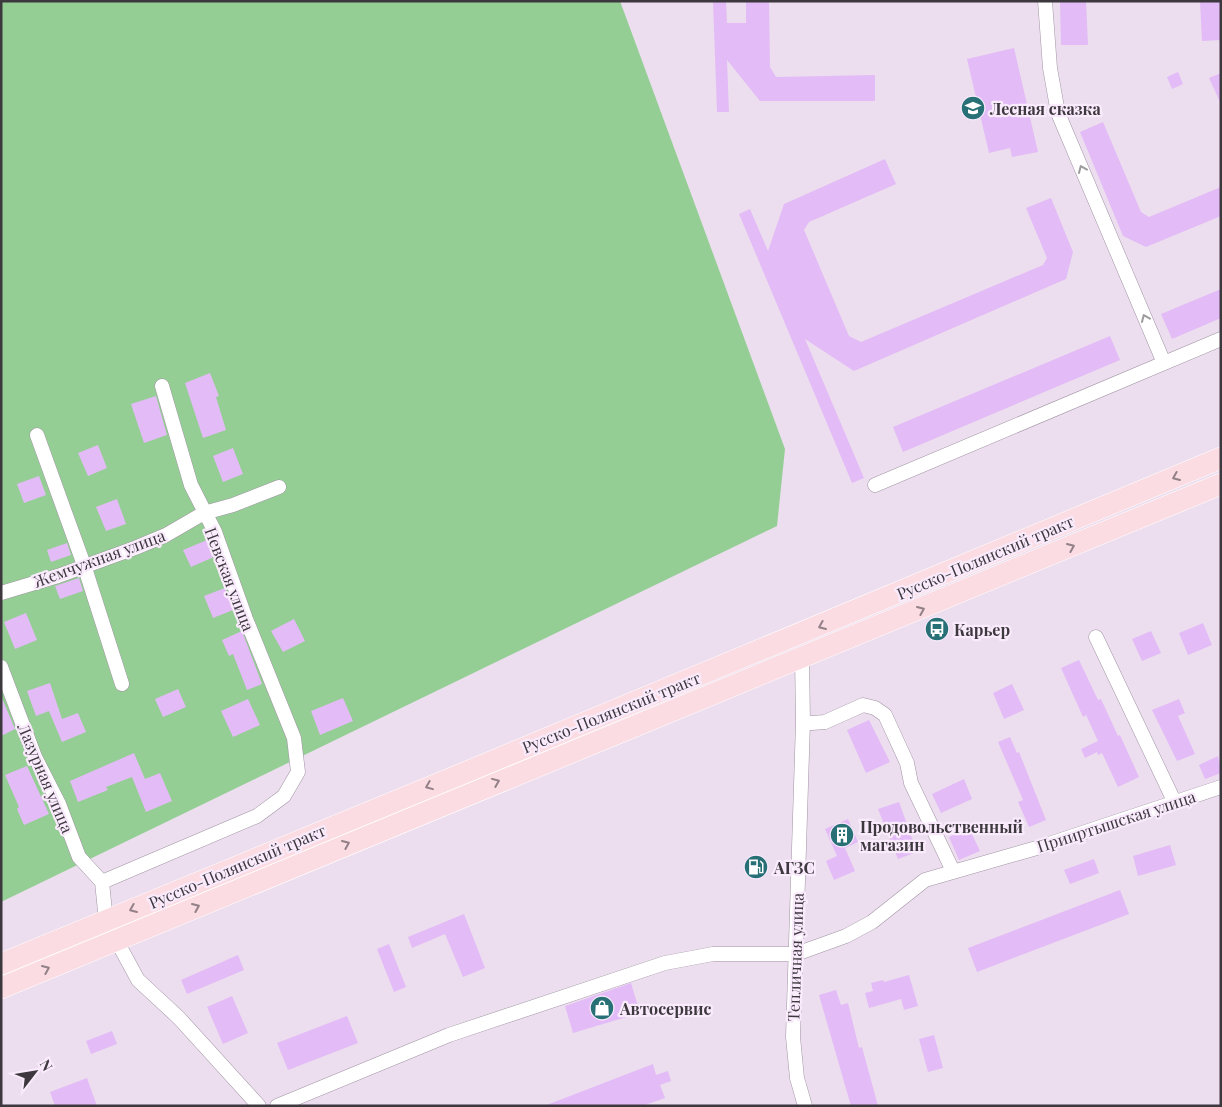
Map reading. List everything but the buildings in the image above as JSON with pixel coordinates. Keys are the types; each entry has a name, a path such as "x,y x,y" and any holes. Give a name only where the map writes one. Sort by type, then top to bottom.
{"main road":[{"name":"Русско-Полянский тракт","path":"1,964 348,819 803,634 1221,458"},
{"name":"Русско-Полянский тракт","path":"1,988 356,839 802,658 1221,484"}],"street":[{"path":"1045,1 1050,68 1058,113 1164,363"},
{"path":"875,485 1221,339"},
{"name":"Невская улица","path":"102,882 257,816 284,796 298,772 294,738 246,619 215,532 204,514 191,485 162,386"},
{"path":"36,435 84,565 122,684"},
{"name":"Жемчужная улица","path":"1,593 58,576 143,545 204,514 280,487"},
{"path":"1096,637 1175,802"},
{"name":"Тепличная улица","path":"802,658 803,722 793,1037 797,1078 805,1106"},
{"name":"Лазурная улица","path":"1,667 34,757 59,804 79,856 102,882"},
{"path":"803,722 812,724 825,722 863,705 875,708 885,715 907,763 911,783 953,871"},
{"name":"Прииртышская улица","path":"277,1106 449,1035 666,963 713,954 796,954 846,936 872,922 925,880 1040,847 1221,787"},
{"path":"102,882 106,921 115,941 138,980 180,1018 258,1106"}],"green space":[{"path":"1,1 620,1 785,449 777,526 1,902"}],"place":[{"name":"Лесная сказка","path":"973,108"},
{"name":"Карьер","path":"937,629"},
{"name":"Продовольственный магазин","path":"842,835"},
{"name":"АГЗС","path":"756,867"},
{"name":"Автосервис","path":"602,1008"}]}
